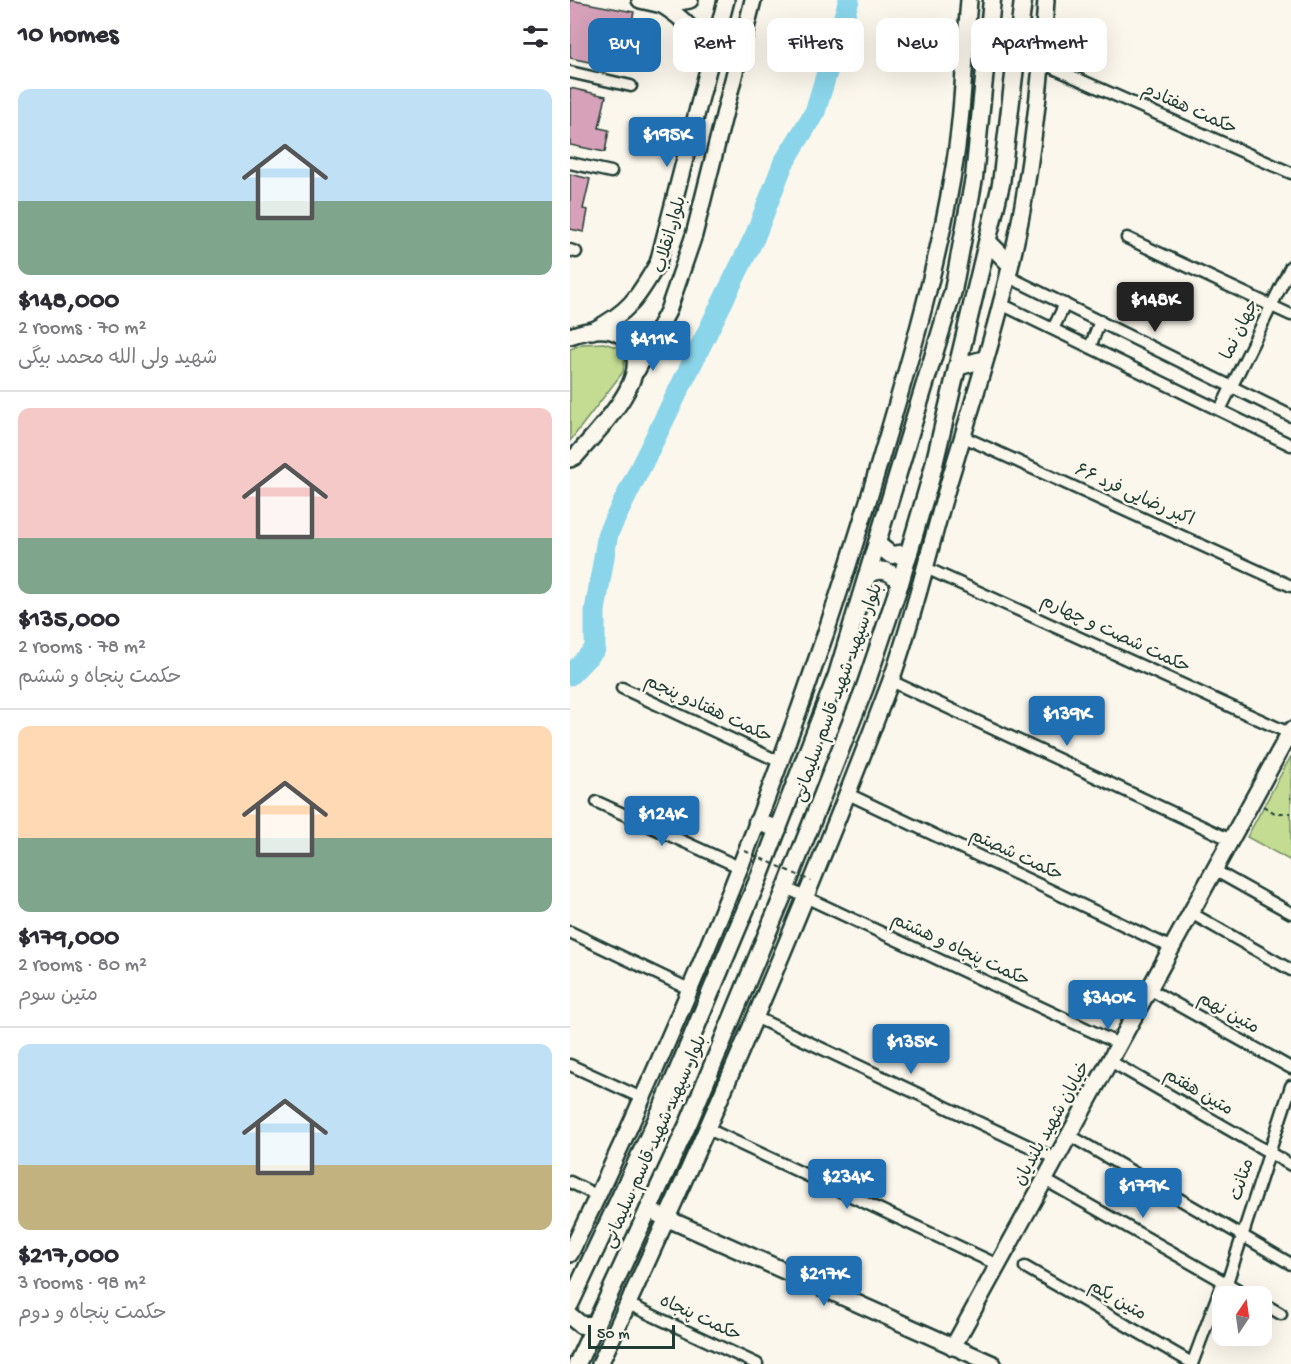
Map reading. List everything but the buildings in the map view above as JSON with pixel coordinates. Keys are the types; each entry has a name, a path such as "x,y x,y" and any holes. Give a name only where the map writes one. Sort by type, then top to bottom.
{"main road":[{"name":"بلوار سپهبد شهید قاسم سلیمانی","path":"570,1304 662,1108 778,829 837,675 953,291 974,178 992,0"},
{"name":"بلوار سپهبد شهید قاسم سلیمانی","path":"576,1357 596,1325 689,1122 786,888 865,687 900,583 931,477 1002,184 1023,0"},
{"path":"988,242 1009,270"},
{"path":"957,367 986,359"},
{"path":"877,543 891,555 909,554"},
{"path":"867,575 886,571 895,575 900,583"},
{"path":"757,822 778,829"},
{"path":"570,1316 580,1325 596,1325"}],"street":[{"path":"640,0 662,5 683,18"},
{"path":"662,5 690,0"},
{"name":"بلوار انقلاب","path":"721,18 726,0"},
{"name":"بلوار انقلاب","path":"570,459 576,456 607,419 634,379 668,311 685,263 753,0"},
{"path":"570,1254 644,1099 739,867 816,668 848,570 932,286 953,175 969,0"},
{"path":"1045,18 1046,0"},
{"path":"570,72 631,86"},
{"name":"بلوار انقلاب","path":"592,331 619,316 640,295 658,263 707,72"},
{"path":"600,1364 708,1129 805,897 891,681 926,568 1001,304 1026,189 1041,72"},
{"name":"حکمت هفتادم","path":"1062,72 1291,173"},
{"path":"570,163 611,172"},
{"path":"1127,238 1291,315"},
{"name":"جهان نما","path":"1220,410 1291,266"},
{"path":"1009,270 1065,304 1291,416"},
{"path":"1001,304 1291,445"},
{"path":"1053,329 1065,304"},
{"path":"1090,347 1100,321"},
{"path":"570,336 610,330 625,338 635,353 637,370"},
{"name":"۶۶ اکبر رضایی فرد","path":"964,437 1291,586"},
{"name":"حکمت شصت و چهارم","path":"926,568 1290,732"},
{"path":"891,681 1231,840"},
{"name":"حکمت هفتادو پنجم","path":"622,688 780,762"},
{"name":"خیابان شهید بلندیان","path":"953,1347 1290,732"},
{"name":"حکمت شصتم","path":"846,793 1172,948"},
{"path":"597,802 739,867"},
{"path":"1214,870 1291,913"},
{"name":"حکمت پنجاه و هشتم","path":"786,888 1119,1044"},
{"path":"1191,914 1291,970"},
{"path":"570,932 689,989"},
{"name":"متین نهم","path":"1149,989 1291,1068"},
{"path":"755,1017 1056,1159"},
{"name":"متین هفتم","path":"1110,1061 1291,1165"},
{"path":"570,1065 644,1099"},
{"name":"متانت","path":"1192,1364 1243,1235 1291,1086"},
{"path":"708,1129 998,1265"},
{"path":"1069,1135 1291,1264"},
{"path":"616,1159 634,1167"},
{"path":"1045,1180 1232,1286"},
{"path":"570,1182 598,1196"},
{"path":"648,1210 993,1364"},
{"name":"متین یکم","path":"1025,1267 1192,1364"},
{"name":"حکمت پنجاه","path":"628,1304 757,1364"},
{"path":"1272,1309 1281,1314"}],"path":[{"path":"1253,800 1275,813 1291,813"},
{"path":"745,851 811,881"}],"green space":[{"path":"604,343 619,348 625,355 623,372 570,441 570,349 583,344"},
{"path":"1291,756 1291,861 1247,837"}],"waterway":[{"path":"570,675 595,649 595,611 608,533 755,236 783,164 815,112 849,0"}]}
